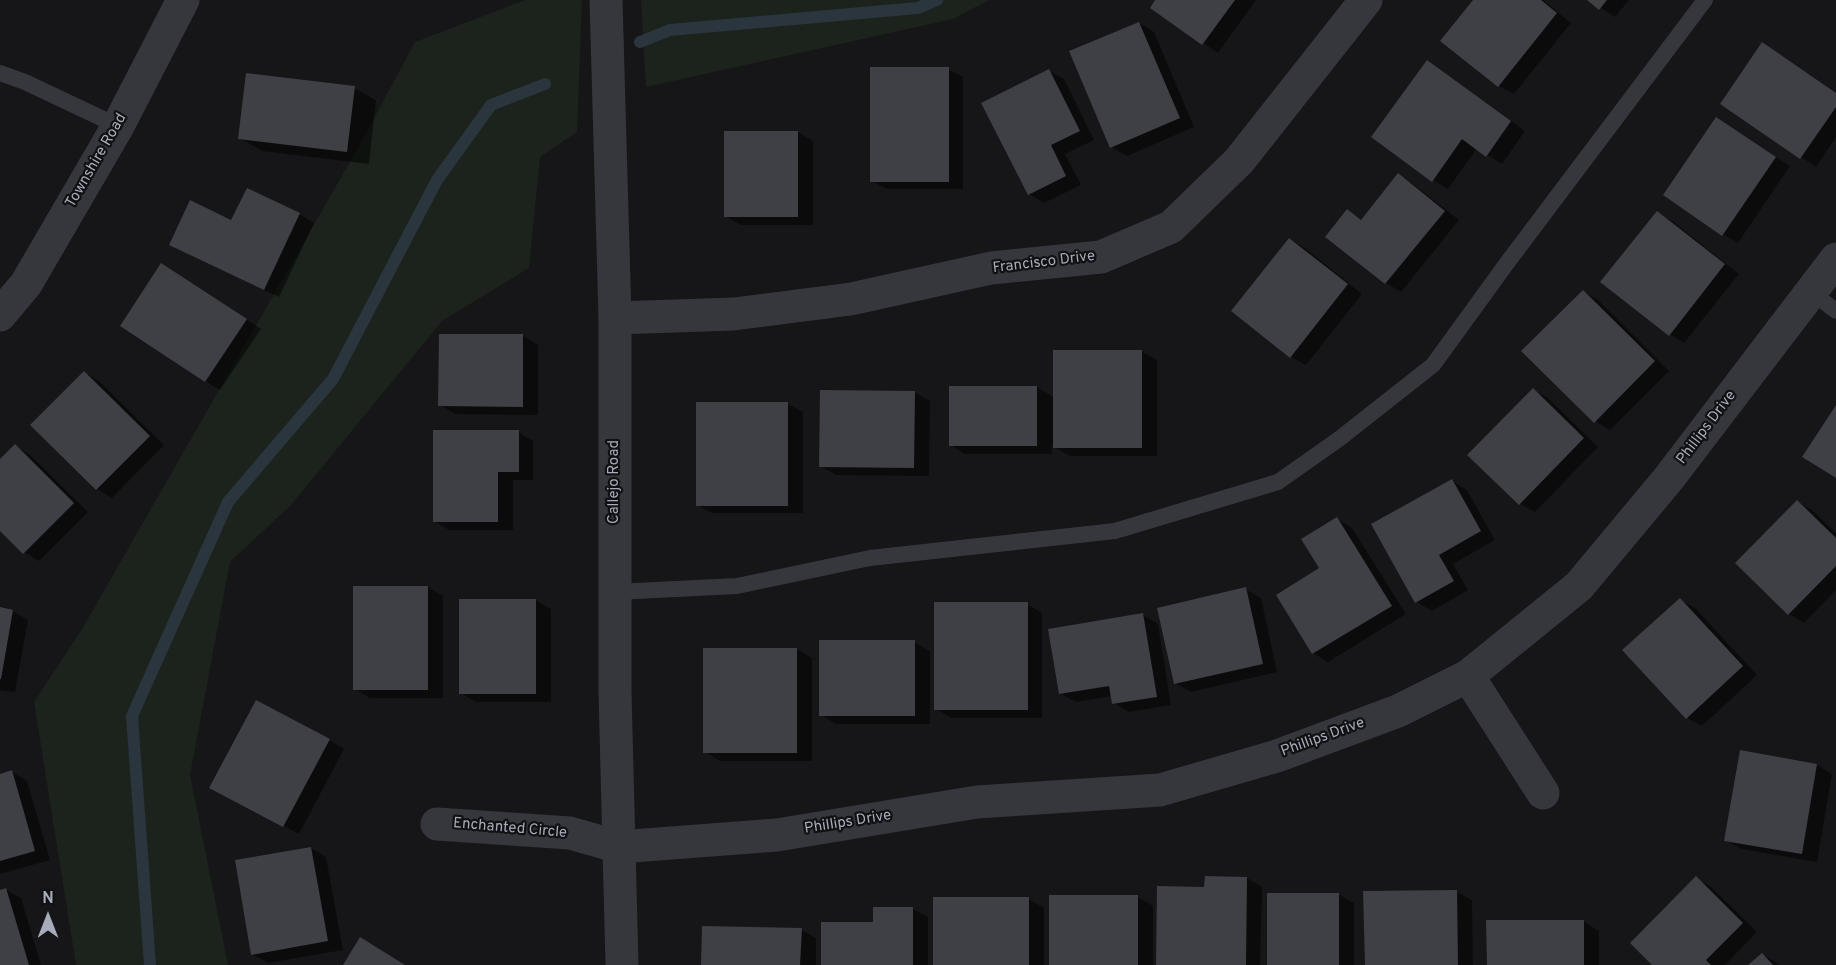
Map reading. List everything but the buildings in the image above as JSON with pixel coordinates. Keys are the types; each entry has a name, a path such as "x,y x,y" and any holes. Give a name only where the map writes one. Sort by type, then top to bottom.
{"street":[{"name":"Townshire Road","path":"0,315 26,284 118,126 183,0"},
{"name":"Callejo Road","path":"606,0 615,318 615,692 622,965"},
{"name":"Francisco Drive","path":"615,318 734,314 850,299 991,268 1101,257 1171,227 1239,160 1366,0"},
{"name":"Phillips Drive","path":"619,847 777,835 977,802 1160,790 1277,756 1387,715 1468,676 1579,586 1669,478 1836,260"},
{"path":"1468,676 1543,793"},
{"name":"Enchanted Circle","path":"436,824 570,833 619,847"}],"lane":[{"path":"615,592 737,586 870,558 1115,531 1278,482 1339,439 1433,365 1507,262 1705,0"},
{"path":"0,74 25,81 118,126"},
{"path":"1811,292 1836,311"}],"shaded area":[{"path":"525,0 582,0 577,132 540,157 529,268 442,321 291,505 230,562 190,775 228,965 76,965 34,702 82,629 359,146 415,42"},
{"path":"641,0 989,0 953,19 646,87"}],"waterway":[{"path":"640,42 670,30 918,8 937,0"},
{"path":"150,965 132,716 228,502 333,379 437,180 491,105 545,84"}]}
